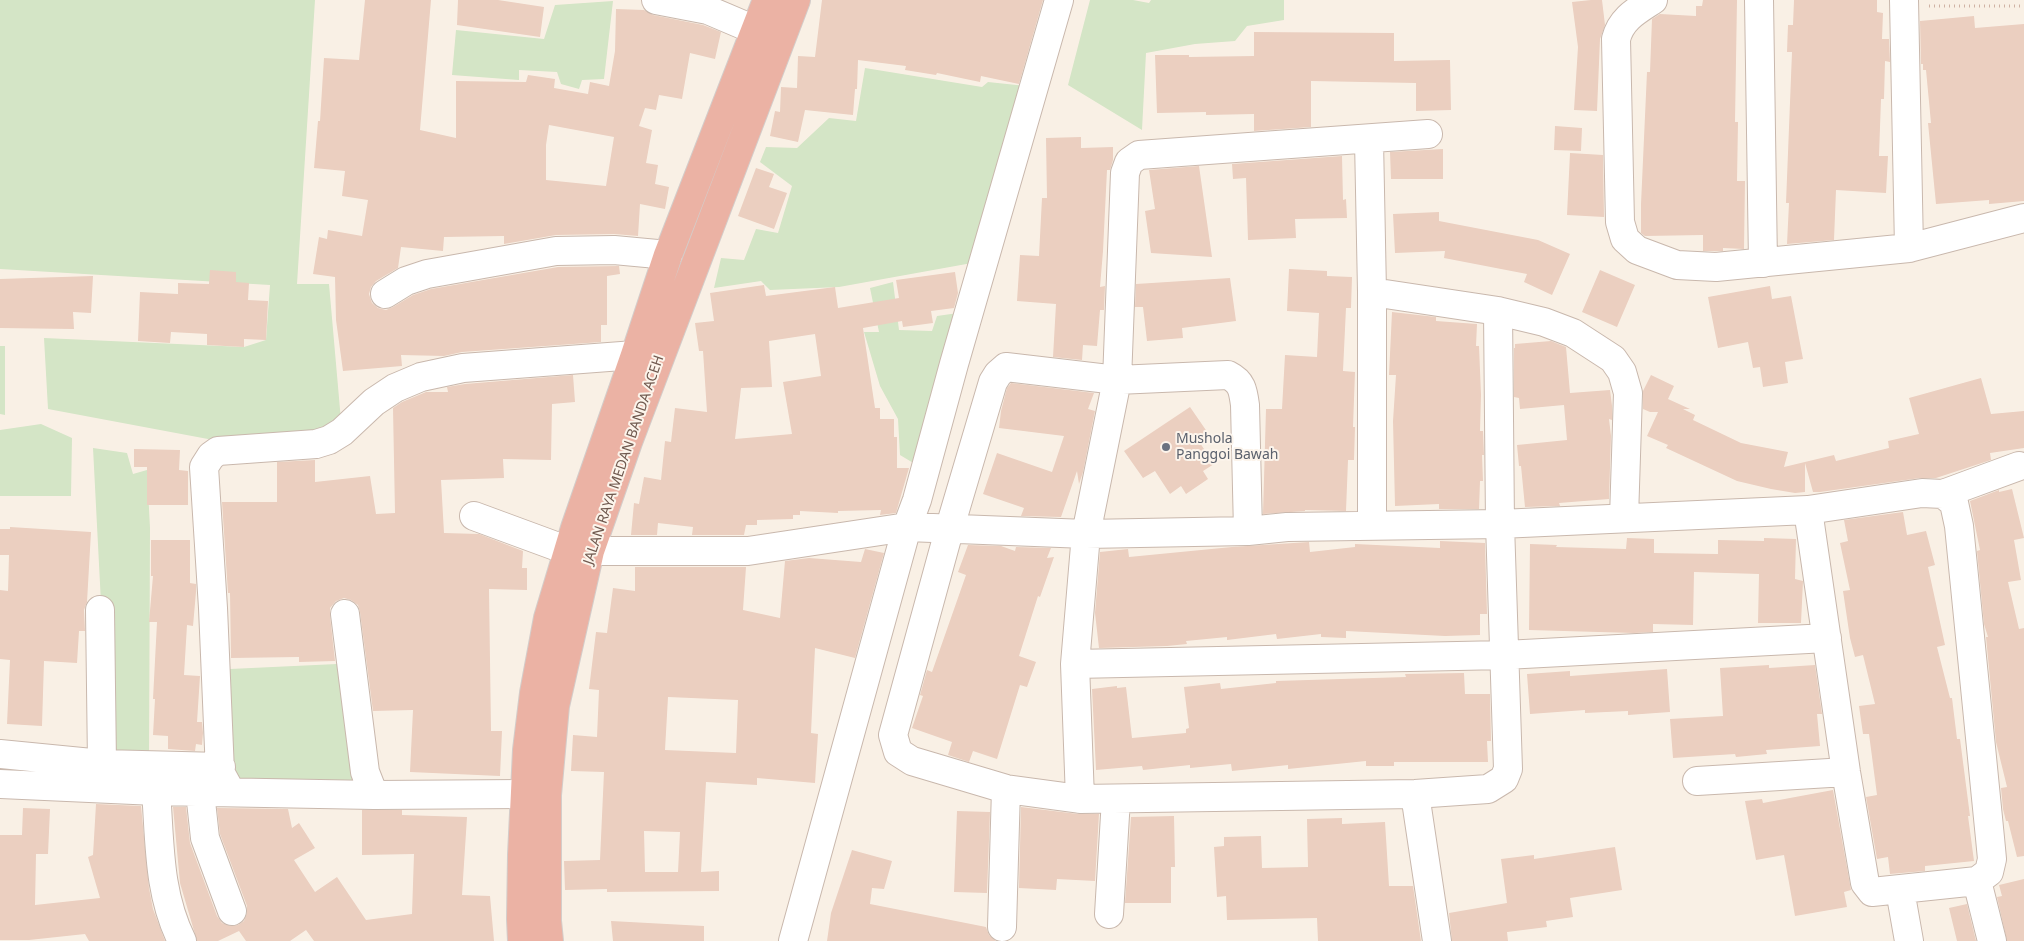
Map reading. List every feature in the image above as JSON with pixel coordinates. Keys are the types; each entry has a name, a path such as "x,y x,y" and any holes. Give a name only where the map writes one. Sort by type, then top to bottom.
{"highway":[{"name":"JALAN RAYA MEDAN BANDA ACEH","path":"535,930 554,706 580,551 603,444 635,356 668,255 767,0"},
{"name":"JALAN RAYA MEDAN BANDA ACEH","path":"535,930 524,794 534,693 548,618 628,442 796,0"}],"street":[{"path":"656,0 708,10 755,30"},
{"path":"793,941 907,527 917,500 954,364 1059,0"},
{"path":"1652,0 1624,22 1619,29 1616,39 1620,222 1625,239 1637,250 1677,265 1716,267 1909,248 2024,218"},
{"path":"1760,0 1763,263"},
{"path":"1904,3 1909,248"},
{"path":"1080,799 1075,664 1086,534 1117,380 1126,174 1129,162 1139,155 1369,140 1428,134"},
{"path":"1369,140 1372,292 1372,526"},
{"path":"385,294 406,281 427,274 556,251 614,250 668,255"},
{"path":"1372,292 1498,311 1544,322 1573,333 1613,359 1622,372 1628,393 1624,518"},
{"path":"1248,531 1245,405 1243,389 1238,380 1228,375 1117,380 1006,368 998,374 993,382 950,528 893,735 898,752 912,761 1006,788 1080,799 1415,794 1488,789 1504,780 1508,769 1500,524 1498,311"},
{"path":"224,778 204,467 211,456 218,451 316,444 329,440 342,432 374,402 394,388 421,377 463,368 635,356"},
{"path":"474,516 580,551 748,551 907,527 1086,534 1248,531 1287,527 1500,524 1808,510 1922,493 1943,494 2019,466"},
{"path":"1808,510 1846,772 1865,883 1872,892 1977,881 1990,872 1992,859 1991,845 1959,526 1954,503 1943,494"},
{"path":"100,610 102,764"},
{"path":"345,614 369,783"},
{"path":"1075,664 1505,655 1826,638"},
{"path":"0,754 224,778 369,783 524,794"},
{"path":"1697,781 1846,772"},
{"path":"0,784 200,792 224,778"},
{"path":"1002,928 1006,788"},
{"path":"156,791 163,885 173,921 182,941"},
{"path":"200,792 205,838 232,911"},
{"path":"1415,794 1437,941"},
{"path":"1110,914 1116,798"},
{"path":"1977,881 1992,941"},
{"path":"1900,890 1909,941"}],"path":[{"path":"1904,3 2024,6"}],"green space":[{"path":"0,0 315,0 297,284 329,284 342,432 256,448 48,409 44,338 244,347 266,340 270,285 0,269"},
{"path":"1090,0 1133,0 1149,3 1151,0 1284,0 1284,20 1247,26 1235,41 1195,44 1146,53 1142,130 1068,85"},
{"path":"613,1 604,79 582,80 579,89 561,84 557,72 519,70 519,80 452,75 456,30 544,39 555,5"},
{"path":"865,68 982,87 988,82 1026,86 972,263 839,287 770,290 761,281 714,288 721,258 744,260 756,229 778,233 792,186 760,162 766,147 797,148 829,118 856,121"},
{"path":"893,282 899,330 932,331 937,316 965,312 920,467 900,455 898,419 880,386 864,332 879,332 870,288"},
{"path":"0,346 5,346 5,415 0,414"},
{"path":"41,424 72,438 71,496 0,496 0,430"},
{"path":"93,448 127,453 133,474 147,470 150,528 149,759 109,758"},
{"path":"337,664 358,787 225,782 230,669"}],"building":[{"path":"365,0 431,0 420,130 456,138 456,81 526,82 528,75 555,79 554,88 588,94 590,82 609,86 615,51 616,9 644,10 653,15 703,25 721,32 715,59 690,53 682,99 659,95 656,110 645,108 639,126 652,130 646,163 658,165 655,184 669,187 665,209 640,204 638,236 614,234 556,235 504,244 504,236 444,237 443,251 401,247 398,268 376,281 371,287 369,294 372,303 378,308 386,310 413,295 431,289 558,267 619,266 620,274 607,276 607,325 601,325 601,342 462,352 444,356 401,355 402,366 343,371 336,320 335,277 313,274 319,237 327,239 328,230 362,236 368,200 342,196 345,171 314,168 318,121 320,121 324,58 359,60","holes":["549,125 614,137 606,186 546,180 546,145"]},
{"path":"458,0 498,0 544,7 540,37 457,25"},
{"path":"822,0 1043,0 1019,84 981,76 980,82 937,73 936,75 905,70 906,66 858,60 857,89 855,89 853,115 805,110 798,142 770,136 775,111 780,112 781,87 797,88 798,56 815,57"},
{"path":"1602,0 1605,25 1600,39 1597,111 1574,110 1578,47 1572,2"},
{"path":"1703,0 1737,0 1735,122 1738,122 1737,181 1745,181 1744,249 1723,248 1723,251 1703,251 1703,235 1645,236 1641,233 1647,72 1650,72 1652,19 1660,14 1696,16 1696,6 1702,6"},
{"path":"1794,0 1877,0 1877,12 1883,13 1882,39 1889,39 1890,62 1885,61 1884,99 1881,99 1879,156 1888,156 1886,193 1836,190 1834,240 1787,244 1789,203 1786,203 1792,52 1787,52 1788,25 1793,25"},
{"path":"1974,16 1975,28 2024,24 2024,201 1989,204 1989,200 1936,204 1928,123 1931,123 1926,70 1923,70 1923,64 1921,64 1920,21"},
{"path":"1254,32 1394,33 1394,61 1450,60 1451,110 1416,111 1416,83 1311,81 1311,127 1254,131 1254,114 1206,115 1206,112 1157,113 1155,55 1189,55 1189,57 1254,56"},
{"path":"1555,126 1582,128 1581,151 1554,150"},
{"path":"1081,137 1081,148 1113,147 1113,160 1110,170 1107,170 1100,287 1105,286 1104,310 1100,310 1097,346 1083,345 1082,360 1053,357 1056,304 1017,301 1020,255 1039,256 1042,198 1047,198 1046,138"},
{"path":"1443,149 1443,179 1391,179 1390,152"},
{"path":"1570,153 1603,155 1604,217 1567,215"},
{"path":"1342,156 1343,200 1346,199 1347,218 1295,219 1296,238 1248,240 1246,178 1233,179 1232,164"},
{"path":"1199,166 1212,257 1151,253 1145,211 1155,209 1149,170"},
{"path":"756,168 774,174 769,187 787,193 774,229 738,216"},
{"path":"1439,212 1439,221 1538,240 1570,254 1552,295 1524,282 1527,274 1444,258 1445,251 1395,253 1393,214"},
{"path":"1289,269 1327,271 1327,276 1352,277 1351,308 1346,308 1343,371 1355,372 1353,427 1355,427 1354,460 1348,460 1346,511 1305,510 1263,514 1266,409 1282,409 1285,355 1317,357 1319,313 1287,311"},
{"path":"210,270 236,272 236,282 249,283 248,300 268,301 266,340 244,339 244,347 207,345 207,334 171,332 170,343 138,341 140,292 178,294 178,283 209,284"},
{"path":"1600,270 1635,285 1617,327 1582,312"},
{"path":"955,272 958,293 954,308 931,311 933,323 903,327 902,321 863,328 875,408 880,408 880,419 894,419 894,437 897,437 897,468 909,468 896,513 880,515 881,510 838,511 838,513 800,511 800,515 793,515 793,519 757,520 757,525 746,525 744,535 692,535 693,527 658,523 657,535 631,535 634,503 639,504 644,477 661,480 665,441 671,442 675,408 707,412 703,351 699,351 695,323 714,321 710,293 764,285 766,296 835,287 838,308 899,298 896,280","holes":["815,334 821,376 783,382 792,434 735,439 741,388 772,387 769,341"]},
{"path":"93,276 91,313 73,312 74,329 0,328 0,279"},
{"path":"1230,278 1236,321 1182,328 1183,338 1147,341 1143,307 1135,307 1136,284"},
{"path":"1770,286 1772,299 1791,296 1803,359 1785,362 1788,383 1763,387 1760,367 1753,368 1748,342 1718,348 1708,297"},
{"path":"1392,312 1436,317 1436,321 1477,324 1476,346 1479,346 1481,395 1480,431 1483,431 1484,455 1482,455 1483,481 1480,481 1479,509 1439,509 1439,504 1395,506 1393,421 1396,375 1389,375"},
{"path":"1551,341 1566,347 1570,393 1610,390 1612,420 1609,419 1611,436 1609,499 1559,503 1560,506 1525,507 1517,445 1567,440 1564,405 1520,409 1519,398 1514,397 1514,348 1515,344"},
{"path":"573,375 575,402 552,404 551,460 503,459 504,478 441,480 444,533 479,534 523,551 522,568 527,568 527,590 489,589 491,731 502,731 500,776 410,772 413,710 373,711 360,612 358,605 351,600 344,598 336,601 330,608 335,661 299,662 299,657 231,658 230,593 228,593 222,502 277,502 277,462 315,460 315,482 370,476 376,514 395,513 393,408 426,392 448,392 447,387"},
{"path":"1651,375 1674,386 1668,399 1690,409 1683,409 1695,415 1693,420 1741,443 1788,452 1784,467 1834,455 1836,461 1889,448 1888,441 1919,434 1909,398 1981,378 1991,414 2024,411 2024,448 1990,453 1991,460 1936,478 1920,478 1820,492 1813,492 1805,463 1805,492 1795,493 1771,489 1737,481 1666,448 1668,445 1647,436 1658,412 1650,412 1643,409 1643,391"},
{"path":"1011,383 1094,393 1088,409 1095,411 1083,472 1079,484 1077,471 1061,517 1021,516 1024,508 983,494 997,453 1052,472 1064,436 999,428 1007,388"},
{"name":"Mushola Panggoi Bawah","path":"1190,407 1210,436 1200,443 1214,464 1203,471 1208,479 1186,494 1181,486 1170,494 1155,471 1143,478 1124,451"},
{"path":"134,449 180,450 179,470 188,471 188,505 147,505 147,467 134,467"},
{"path":"2012,489 2024,538 2014,540 2021,580 2008,582 2019,629 2024,628 2024,856 2017,857 2003,809 2001,788 2007,787 1996,742 1986,637 1988,637 1984,624 1977,551 1980,550 1970,501 1999,490 1999,492"},
{"path":"1903,512 1907,535 1926,531 1935,565 1928,567 1945,645 1937,647 1950,698 1952,698 1957,739 1960,739 1974,861 1925,866 1925,871 1890,874 1888,857 1877,859 1866,797 1877,795 1869,734 1863,734 1859,706 1875,704 1863,655 1855,657 1850,638 1843,591 1850,590 1840,543 1848,541 1844,520"},
{"path":"10,527 91,532 87,602 84,610 85,631 79,631 77,663 44,661 42,726 7,724 10,660 0,659 0,590 8,591 9,555 0,555 0,529 10,529"},
{"path":"1627,538 1654,539 1654,553 1718,554 1718,540 1764,541 1764,538 1796,539 1795,579 1803,581 1801,623 1758,623 1759,574 1694,572 1693,625 1653,624 1653,632 1634,633 1529,630 1530,544 1557,545 1556,547 1626,549"},
{"path":"151,540 190,540 190,583 196,584 196,592 193,626 187,625 184,675 200,676 197,722 202,722 203,733 202,745 196,744 195,751 168,749 168,736 153,735 157,622 149,622 153,576 151,576"},
{"path":"1440,541 1485,543 1487,614 1480,614 1480,635 1445,636 1346,631 1346,638 1321,637 1321,634 1277,639 1276,634 1227,640 1227,637 1186,641 1187,644 1167,646 1099,648 1095,613 1100,552 1128,549 1129,557 1309,542 1310,552 1355,547 1355,544 1440,548"},
{"path":"968,545 1001,546 1015,551 1016,547 1051,548 1047,558 1054,557 1040,597 1038,596 1019,656 1036,662 1027,687 1020,685 997,759 973,751 969,762 948,755 952,742 912,728 923,696 920,695 927,670 932,672 966,575 958,572"},
{"path":"865,549 884,553 855,658 815,648 811,733 818,734 815,783 757,778 757,785 706,782 701,872 719,871 719,891 607,892 607,889 565,890 564,861 600,860 604,772 571,771 573,735 597,737 599,690 589,689 596,632 607,633 613,588 635,591 635,567 746,567 743,610 780,618 785,561 809,558 861,562","holes":["668,697 738,700 736,753 665,750","644,831 680,832 678,872 645,872"]},
{"path":"1769,665 1769,668 1815,665 1822,714 1817,714 1820,746 1766,750 1767,754 1736,757 1735,754 1673,758 1670,719 1723,716 1720,668"},
{"path":"1667,669 1670,712 1628,715 1628,711 1585,713 1585,710 1530,714 1527,674 1570,671 1570,676"},
{"path":"1464,673 1465,694 1490,694 1491,741 1487,741 1488,762 1394,762 1394,766 1366,766 1366,761 1288,769 1288,765 1232,771 1231,764 1190,768 1190,765 1143,770 1142,766 1096,770 1092,689 1117,686 1117,688 1126,687 1132,738 1186,733 1186,729 1189,728 1184,687 1220,683 1221,689 1276,683 1276,681 1406,677 1405,674"},
{"path":"1833,790 1851,890 1844,892 1847,907 1795,916 1784,855 1756,860 1745,801 1762,799 1763,803"},
{"path":"96,804 141,806 149,888 153,909 165,941 89,941 85,934 29,940 0,940 0,835 22,835 23,808 50,809 48,854 36,854 35,905 100,898 88,857 93,855"},
{"path":"173,807 186,807 190,843 217,916 222,923 230,926 238,925 244,921 247,906 220,834 217,808 288,809 292,828 299,823 315,848 294,860 315,892 337,877 366,920 412,914 414,854 362,855 362,810 402,810 402,815 467,817 462,895 490,896 494,941 314,941 306,930 290,941 246,941 239,931 218,941 197,941 180,883"},
{"path":"1021,807 1078,814 1099,814 1095,881 1057,879 1056,890 1019,888"},
{"path":"957,811 990,812 987,893 954,892"},
{"path":"1174,816 1175,867 1171,867 1171,903 1125,903 1131,817"},
{"path":"1342,818 1342,824 1385,822 1389,886 1413,886 1421,941 1318,941 1317,918 1227,920 1226,896 1217,897 1214,847 1224,846 1224,837 1261,836 1262,868 1308,867 1307,819"},
{"path":"1615,847 1622,890 1570,898 1573,917 1546,921 1547,927 1507,932 1508,941 1452,941 1449,913 1507,903 1501,859 1534,855 1534,859"},
{"path":"852,850 892,861 884,889 872,888 870,904 986,927 989,935 996,941 827,941 831,913"},
{"path":"2024,879 2024,941 2007,941 1997,897 2002,896 1999,885"},
{"path":"1967,904 1976,941 1957,941 1949,908"},
{"path":"611,921 704,926 704,941 613,941"}],"place":[{"name":"Mushola Panggoi Bawah","path":"1166,447"}]}
